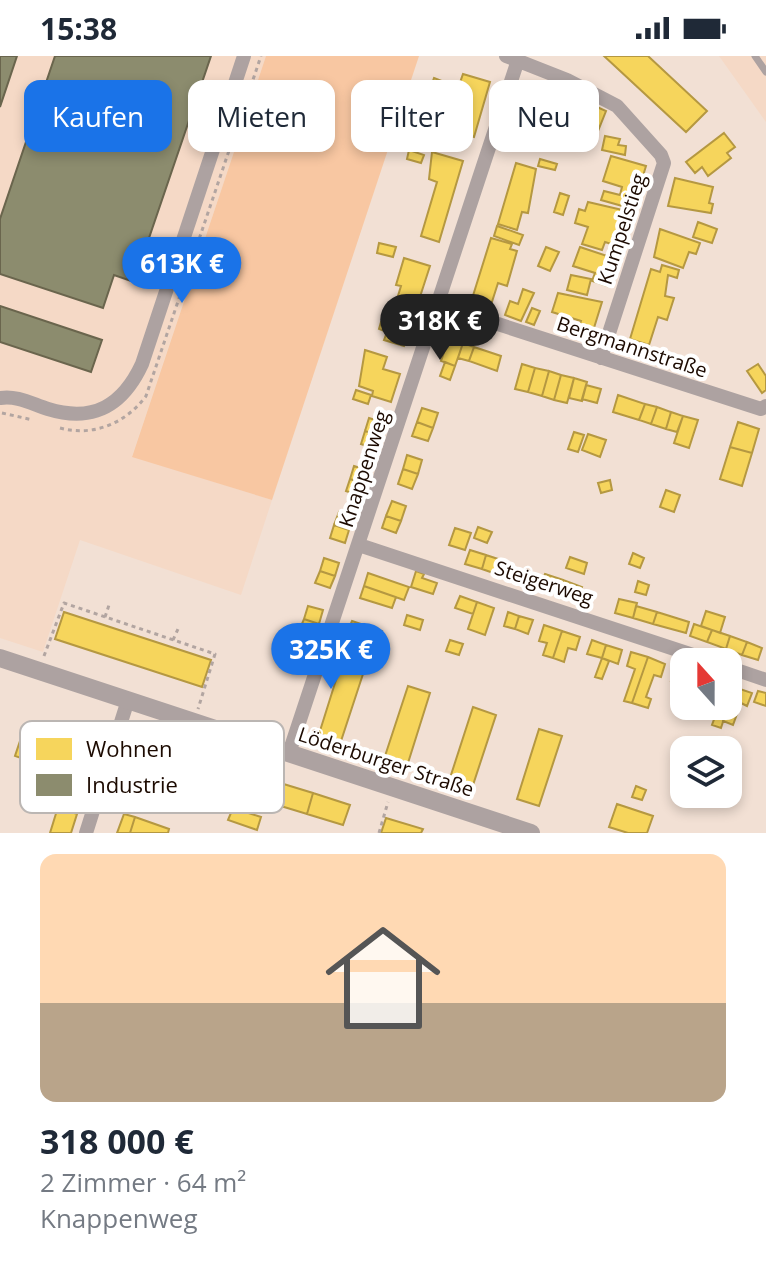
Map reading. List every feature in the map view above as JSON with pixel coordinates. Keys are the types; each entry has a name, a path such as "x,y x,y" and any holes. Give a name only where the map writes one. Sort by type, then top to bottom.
{"street":[{"path":"0,398 86,414 104,410 126,393 142,364 244,56"},
{"name":"Knappenweg","path":"289,753 439,305 512,58"},
{"name":"Kumpelstieg","path":"512,58 617,106 661,155 664,163 601,358"},
{"name":"Bergmannstraße","path":"439,305 764,409"},
{"name":"Steigerweg","path":"359,545 672,648"},
{"name":"Löderburger Straße","path":"0,658 195,721"},
{"path":"742,672 766,680"},
{"path":"121,721 128,700"},
{"name":"Löderburger Straße","path":"284,751 531,833"},
{"path":"86,833 92,813"}],"lane":[{"path":"755,56 766,72"}],"path":[{"path":"39,671 64,603 215,654 195,721"},
{"path":"105,617 109,605"},
{"path":"173,640 178,629"},
{"path":"284,765 289,753"},
{"path":"379,833 392,788"}],"shaded area":[{"path":"0,56 266,56 258,80 188,80 188,152 234,152 132,456 272,500 241,595 80,540 43,652 0,638"},
{"path":"266,56 419,56 411,80 351,80 351,152 387,152 272,500 132,457 234,152 335,152 335,80 258,80"},
{"path":"719,56 766,56 766,122"}],"building: Wohnen":[{"path":"604,56 648,56 707,111 686,132"},
{"path":"463,74 489,82 474,137 473,80 461,80"},
{"path":"599,108 606,111 599,128"},
{"path":"724,133 735,147 727,153 731,158 708,176 702,167 695,173 686,162"},
{"path":"605,136 620,139 618,145 626,146 625,155 602,150"},
{"path":"409,152 424,155 421,163 407,159"},
{"path":"432,152 463,161 439,242 421,236 437,182 429,179"},
{"path":"611,156 646,166 633,209 601,200 604,191 620,195 622,187 603,181"},
{"path":"540,159 557,164 555,170 538,166"},
{"path":"516,163 536,169 528,213 522,212 517,230 498,224"},
{"path":"675,178 713,187 709,203 713,204 711,213 668,206"},
{"path":"560,193 569,196 563,215 554,212"},
{"path":"588,202 631,212 621,247 605,242 602,250 582,244 588,227 575,223 579,209 585,211"},
{"path":"698,222 717,229 712,243 693,237"},
{"path":"497,226 523,235 519,245 494,236"},
{"path":"660,229 700,243 696,254 689,252 683,268 654,257"},
{"path":"491,238 512,244 510,249 517,251 507,286 498,283 490,308 471,302"},
{"path":"379,243 396,247 393,257 377,253"},
{"path":"546,247 559,252 550,271 538,266"},
{"path":"580,247 616,259 607,286 592,281 595,273 573,266"},
{"path":"404,258 430,266 404,346 384,340 387,332 379,329 381,322 389,325 401,286 396,285"},
{"path":"662,265 679,270 677,278 668,275 665,296 674,298 667,320 658,317 649,345 630,339 651,269 660,272"},
{"path":"571,275 591,279 587,295 567,290"},
{"path":"523,289 534,293 521,321 505,315 510,301 518,304"},
{"path":"558,293 602,302 593,331 579,327 581,321 552,312"},
{"path":"532,308 540,311 534,325 526,322"},
{"path":"449,338 463,343 455,366 441,361"},
{"path":"463,343 474,347 469,361 458,358"},
{"path":"474,347 501,356 497,371 469,361"},
{"path":"365,350 387,357 383,369 400,374 391,402 372,396 373,391 359,386"},
{"path":"445,362 455,366 450,380 440,376"},
{"path":"522,364 535,368 528,392 515,389"},
{"path":"758,364 766,376 766,390 762,393 747,371"},
{"path":"535,368 549,371 542,396 528,392"},
{"path":"549,371 561,375 554,400 542,396"},
{"path":"561,375 574,378 567,403 554,400"},
{"path":"574,378 587,382 582,401 569,398"},
{"path":"586,385 601,389 597,403 582,399"},
{"path":"356,390 371,395 368,404 353,399"},
{"path":"618,395 645,404 639,420 613,412"},
{"path":"645,404 657,407 651,424 639,420"},
{"path":"657,407 671,412 666,429 651,424"},
{"path":"422,408 438,413 433,428 417,422"},
{"path":"671,412 683,416 677,432 666,429"},
{"path":"683,416 698,420 689,448 674,443"},
{"path":"369,418 384,423 380,436 365,431"},
{"path":"417,422 433,428 428,441 412,436"},
{"path":"738,422 759,429 752,453 730,447"},
{"path":"365,431 380,436 376,449 361,444"},
{"path":"574,432 584,435 578,452 568,449"},
{"path":"588,434 606,440 600,457 582,450"},
{"path":"730,447 752,453 742,486 720,479"},
{"path":"407,455 422,460 418,474 403,469"},
{"path":"354,466 369,471 365,484 350,479"},
{"path":"403,469 418,474 412,489 398,484"},
{"path":"350,479 365,484 361,496 346,491"},
{"path":"610,480 612,490 601,493 598,483"},
{"path":"666,490 680,495 674,512 660,507"},
{"path":"392,501 406,506 401,521 386,516"},
{"path":"339,512 354,517 349,530 334,525"},
{"path":"386,516 401,521 396,533 382,528"},
{"path":"334,525 349,530 345,543 330,538"},
{"path":"478,527 492,532 487,543 474,538"},
{"path":"455,528 471,533 465,550 449,545"},
{"path":"470,550 486,555 482,569 465,564"},
{"path":"633,553 644,558 640,568 629,564"},
{"path":"486,555 507,562 502,576 482,569"},
{"path":"570,557 587,563 584,574 566,568"},
{"path":"324,558 339,563 335,576 320,571"},
{"path":"320,571 335,576 330,588 315,583"},
{"path":"416,571 424,574 422,578 437,583 433,594 411,587"},
{"path":"368,573 409,587 404,600 364,586"},
{"path":"545,574 563,580 558,594 540,587"},
{"path":"563,580 582,587 577,601 558,594"},
{"path":"638,581 649,585 646,595 635,592"},
{"path":"364,586 396,597 392,608 360,598"},
{"path":"460,596 477,602 473,614 455,608"},
{"path":"619,599 637,603 633,618 615,613"},
{"path":"477,602 494,608 485,635 468,629"},
{"path":"308,606 323,610 319,624 304,619"},
{"path":"636,606 657,612 653,624 633,618"},
{"path":"706,611 725,617 720,633 701,626"},
{"path":"64,612 211,660 202,687 55,639"},
{"path":"508,612 519,616 515,629 504,626"},
{"path":"657,612 689,622 686,633 653,624"},
{"path":"407,615 423,620 420,630 404,625"},
{"path":"519,616 533,620 528,634 515,629"},
{"path":"304,619 319,624 314,636 299,631"},
{"path":"352,621 382,631 377,644 347,633"},
{"path":"694,624 712,630 707,642 690,636"},
{"path":"544,625 562,631 553,658 543,655 547,643 539,641"},
{"path":"712,630 730,636 726,648 707,642"},
{"path":"562,631 580,637 576,650 568,648 564,662 553,658"},
{"path":"347,633 381,645 377,657 343,645"},
{"path":"730,636 747,642 742,655 742,648 726,648"},
{"path":"450,640 463,644 459,655 446,651"},
{"path":"592,640 606,645 602,658 587,654"},
{"path":"747,642 762,648 758,660 742,655"},
{"path":"606,645 622,650 618,664 602,658"},
{"path":"631,652 648,657 632,703 624,701 635,669 627,666"},
{"path":"648,657 665,664 661,677 654,675 646,697 651,699 648,708 632,703"},
{"path":"602,658 609,661 602,679 595,677"},
{"path":"341,664 364,671 341,741 319,734"},
{"path":"408,686 430,693 408,763 385,756"},
{"path":"742,690 752,693 747,706 742,704"},
{"path":"758,691 766,693 766,706 754,702"},
{"path":"473,707 496,715 473,785 450,778"},
{"path":"714,720 724,720 721,728 712,725"},
{"path":"539,729 562,736 539,806 517,799"},
{"path":"20,741 20,758 15,756"},
{"path":"284,784 313,793 307,814 284,807"},
{"path":"636,786 646,790 642,800 632,797"},
{"path":"313,793 350,805 343,825 307,814"},
{"path":"617,804 653,816 647,833 628,833 609,827"},
{"path":"56,813 77,814 71,833 50,833"},
{"path":"231,813 261,817 257,830 228,820"},
{"path":"124,814 135,817 130,833 117,833"},
{"path":"135,817 169,829 168,833 130,833"},
{"path":"386,818 423,829 421,833 381,833"}],"building: Industrie":[{"path":"0,56 17,56 0,107"},
{"path":"55,56 211,56 203,80 188,80 188,124 134,282 114,275 103,308 0,274 0,219 24,148 24,152 172,152 172,80 47,80"},
{"path":"0,306 102,340 91,372 0,342"}]}
